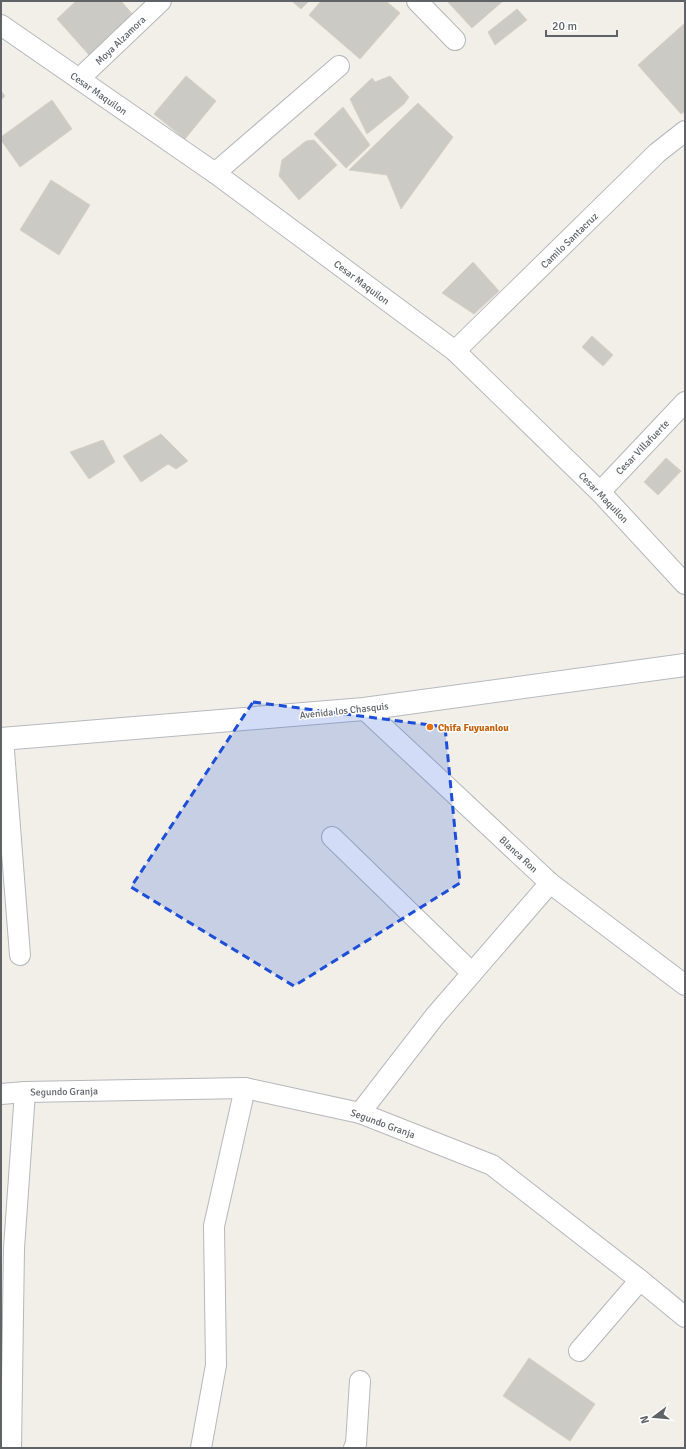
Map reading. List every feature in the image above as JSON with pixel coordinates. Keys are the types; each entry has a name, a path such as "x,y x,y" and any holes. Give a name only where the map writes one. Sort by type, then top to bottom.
{"street":[{"name":"Moya Alzamora","path":"79,79 161,1"},
{"path":"417,1 455,40"},
{"name":"Cesar Maquilon","path":"1,25 215,173 455,351 600,492 685,584"},
{"path":"215,173 339,66"},
{"name":"Camilo Santacruz","path":"455,351 657,153 685,131"},
{"name":"Cesar Villafuerte","path":"600,492 685,402"},
{"name":"Avenida los Chasquis","path":"2,739 364,709 685,665"},
{"name":"Blanca Ron","path":"364,709 550,883 685,985"},
{"path":"2,739 20,955"},
{"path":"332,837 472,973"},
{"path":"360,1113 435,1016 550,883"},
{"path":"201,1448 216,1365 214,1226 245,1088"},
{"name":"Segundo Granja","path":"1,1094 25,1092 245,1088 360,1113 492,1165 640,1280 685,1317"},
{"path":"11,1448 14,1248 25,1092"},
{"path":"579,1351 640,1280"},
{"path":"354,1448 356,1444 360,1381"}],"highlighted area":[{"path":"253,702 445,727 460,883 294,986 131,887"}],"building":[{"path":"76,1 121,1 134,16 90,56 57,19"},
{"path":"292,1 309,1 301,9"},
{"path":"321,1 386,1 400,13 360,59 309,15"},
{"path":"447,1 503,1 472,28"},
{"path":"517,9 527,20 495,45 488,32"},
{"path":"685,23 685,111 681,114 638,65"},
{"path":"186,76 216,101 185,139 154,114"},
{"path":"390,76 409,97 404,104 367,134 350,99 372,78 375,82"},
{"path":"1,91 5,96 1,100"},
{"path":"52,100 72,129 20,167 1,140 1,137"},
{"path":"418,103 453,137 401,209 387,175 349,170"},
{"path":"343,107 370,145 346,168 314,134"},
{"path":"314,140 337,165 299,200 279,176 282,160 306,141"},
{"path":"51,180 90,205 59,255 20,230"},
{"path":"473,262 499,291 474,314 442,293"},
{"path":"592,336 613,355 603,366 582,347"},
{"path":"161,434 188,461 176,469 168,464 141,482 123,456"},
{"path":"103,440 115,462 89,479 70,452"},
{"path":"666,458 681,471 658,495 644,482"},
{"path":"529,1358 595,1404 570,1441 503,1396"}],"place":[{"name":"Chifa Fuyuanlou","path":"430,727"}]}
